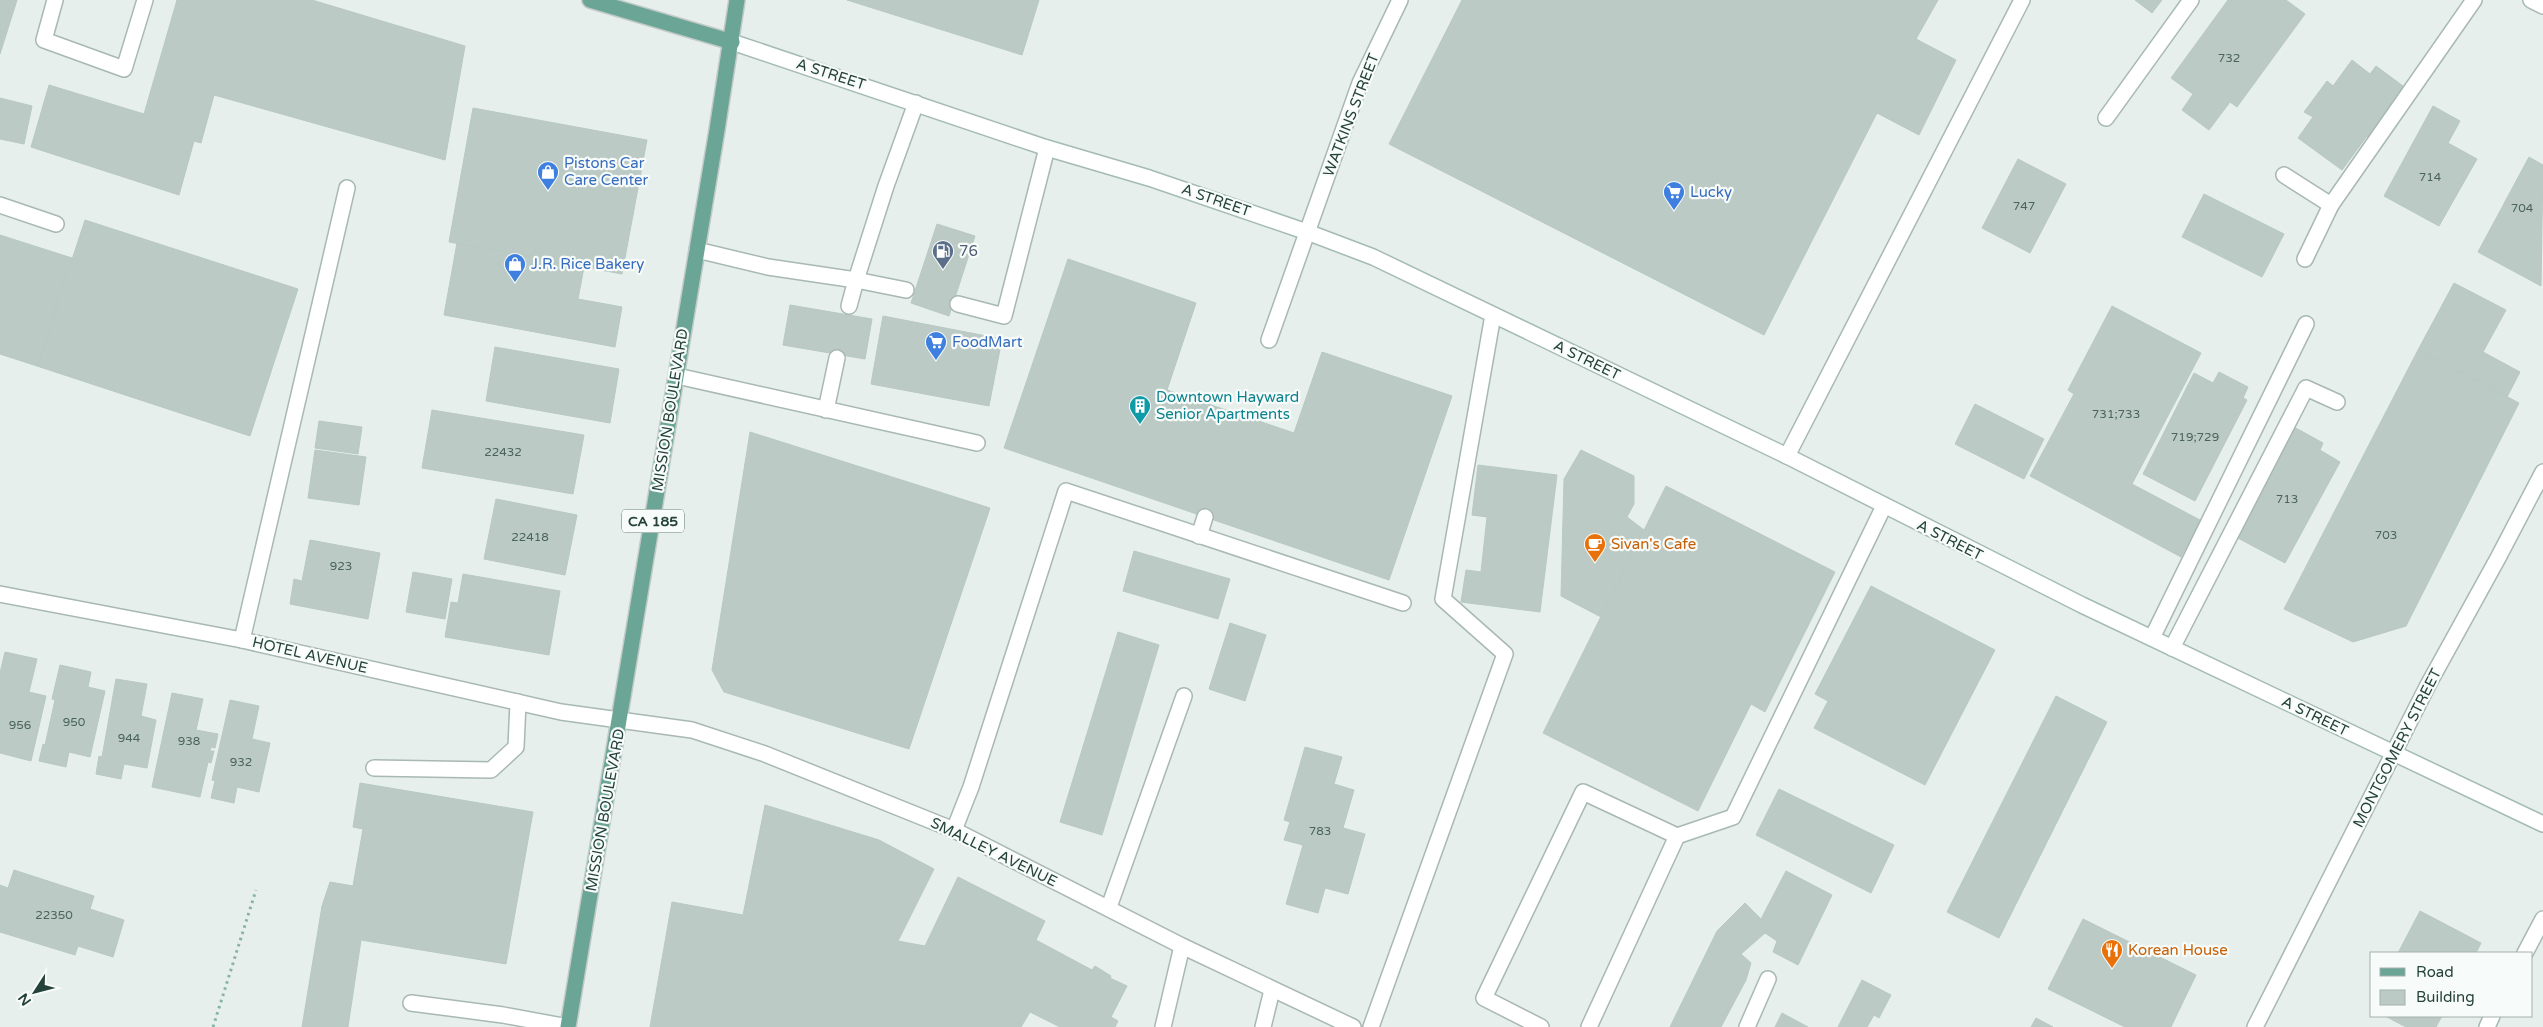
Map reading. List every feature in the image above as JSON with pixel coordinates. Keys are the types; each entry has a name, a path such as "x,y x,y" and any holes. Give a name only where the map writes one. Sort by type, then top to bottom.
{"main road":[{"name":"A STREET","path":"590,0 732,42"},
{"name":"MISSION BOULEVARD","path":"568,1027 732,42 737,0"}],"street":[{"path":"55,0 44,40 124,69 145,0"},
{"name":"WATKINS STREET","path":"1269,340 1360,83 1400,0"},
{"path":"1787,456 2022,0"},
{"path":"2106,118 2191,0"},
{"path":"2305,259 2331,205 2474,0"},
{"path":"2531,0 2543,6"},
{"name":"A STREET","path":"732,42 916,102 1047,148 1149,178 1307,232 1373,257 1787,456 2172,648 2543,824"},
{"path":"848,306 886,186 916,102"},
{"path":"958,304 1004,316 1047,148"},
{"path":"2284,175 2331,205"},
{"path":"242,640 347,188"},
{"path":"0,205 56,224"},
{"path":"697,250 768,267 856,280 906,290"},
{"path":"1372,1027 1505,654 1442,599 1494,315"},
{"path":"2152,638 2306,324"},
{"path":"826,410 837,358"},
{"path":"677,376 977,443"},
{"path":"2172,648 2306,388 2338,402"},
{"name":"MONTGOMERY STREET","path":"2255,1027 2428,685 2543,472"},
{"path":"954,830 971,788 1066,491 1403,604"},
{"path":"1541,1027 1484,998 1583,792 1677,836 1733,817 1884,506"},
{"path":"1199,536 1205,517"},
{"name":"HOTEL AVENUE","path":"0,594 242,640 561,712 620,721"},
{"path":"1109,907 1184,696"},
{"path":"374,768 492,770 516,747 518,702"},
{"name":"SMALLEY AVENUE","path":"620,721 703,733 765,754 954,830 1109,907 1182,946 1353,1027"},
{"path":"1589,1027 1677,836"},
{"path":"2526,952 2543,919"},
{"path":"1163,1027 1182,946"},
{"path":"1747,1027 1768,979"},
{"path":"1263,1027 1272,990"},
{"path":"410,1003 503,1015 568,1027"}],"path":[{"path":"213,1027 256,890"}],"building":[{"path":"0,0 17,0 0,54"},
{"path":"177,0 312,0 465,46 445,160 214,95 201,143 194,141 179,195 31,147 49,85 144,114"},
{"path":"847,0 1039,0 1022,55"},
{"name":"Lucky","path":"1462,0 1938,0 1916,39 1956,60 1919,135 1877,113 1764,335 1389,144"},
{"path":"2135,0 2162,0 2152,13"},
{"path":"2228,0 2286,0 2305,14 2237,107 2230,102 2209,130 2182,110 2193,94 2171,78"},
{"path":"2352,60 2370,74 2376,66 2403,86 2383,115 2388,118 2372,140 2367,136 2342,170 2298,138 2313,117 2304,112 2327,81 2333,86"},
{"path":"0,98 32,106 24,144 0,139"},
{"path":"2433,106 2460,121 2448,143 2477,159 2439,226 2384,196"},
{"name":"Pistons Car Care Center","path":"473,108 647,140 622,274 449,242"},
{"path":"2529,157 2543,165 2541,286 2478,252"},
{"path":"2018,159 2066,184 2030,253 1982,228"},
{"path":"2204,194 2284,234 2262,277 2182,237"},
{"path":"85,220 298,289 250,436 37,366"},
{"path":"937,224 975,236 949,316 911,303"},
{"path":"0,235 72,258 37,366 0,354"},
{"name":"J.R. Rice Bakery","path":"457,243 584,267 578,299 622,307 615,347 444,315"},
{"name":"Downtown Hayward Senior Apartments","path":"1068,259 1196,303 1167,390 1294,433 1322,352 1452,396 1389,580 1004,448"},
{"path":"2454,283 2506,310 2483,352 2520,372 2507,397 2418,350"},
{"path":"790,305 872,319 865,359 783,345"},
{"path":"2112,306 2201,353 2132,484 2200,520 2181,557 2030,476 2074,394 2068,390"},
{"name":"FoodMart","path":"883,316 1002,339 989,406 871,384"},
{"path":"495,347 619,369 610,423 486,401"},
{"path":"2418,350 2519,403 2406,626 2353,642 2284,609"},
{"path":"2219,372 2248,387 2243,398 2247,400 2195,501 2143,474 2194,373 2213,383"},
{"path":"1975,404 2044,439 2024,479 1955,444"},
{"path":"432,410 584,435 573,494 422,468"},
{"path":"319,421 362,427 358,454 315,448"},
{"path":"2294,427 2323,443 2320,450 2340,462 2285,563 2234,536"},
{"path":"750,432 990,508 909,749 724,692 712,670"},
{"path":"315,450 366,457 359,505 308,498"},
{"name":"Sivan's Cafe","path":"1581,450 1634,476 1634,504 1627,517 1644,530 1601,617 1561,596 1564,479"},
{"path":"1478,465 1557,475 1540,612 1461,602 1466,570 1481,572 1487,517 1472,515"},
{"path":"1666,486 1835,572 1765,712 1751,704 1698,811 1543,733"},
{"path":"496,499 577,515 565,575 484,559"},
{"path":"310,540 380,553 368,619 290,604 294,579 302,581"},
{"path":"1134,551 1230,579 1218,619 1123,591"},
{"path":"413,572 452,579 445,619 406,612"},
{"path":"463,574 560,591 549,655 445,637 451,602 458,603"},
{"path":"1871,586 1995,650 1925,785 1814,728 1828,701 1815,694"},
{"path":"1230,623 1266,635 1245,701 1209,689"},
{"path":"1118,632 1159,645 1102,835 1060,822"},
{"path":"5,652 37,659 29,692 46,696 31,761 0,753 0,673"},
{"path":"60,665 91,672 88,687 105,691 90,757 69,752 66,767 39,761 43,744 45,745 55,700 52,699"},
{"path":"116,679 147,684 141,716 156,720 147,768 124,764 121,779 96,774 99,756 102,757"},
{"path":"172,693 203,699 196,730 218,734 215,748 211,747 210,751 214,751 211,763 208,762 200,797 152,787"},
{"path":"2056,696 2107,722 1999,938 1947,912"},
{"path":"230,700 259,706 252,739 270,743 259,792 237,787 234,803 211,798 215,781 212,780"},
{"path":"1305,747 1342,757 1334,784 1354,790 1343,828 1365,834 1348,894 1325,888 1318,913 1286,904 1303,845 1284,840 1290,822 1284,820"},
{"path":"360,783 533,812 506,964 361,940 348,1027 302,1027 322,906 330,882 353,886 363,829 353,827"},
{"path":"1779,789 1894,845 1871,893 1756,835"},
{"path":"765,805 879,840 934,869 898,941 925,946 958,877 1045,921 1036,940 1092,970 1095,966 1111,976 1110,978 1127,986 1111,1017 1118,1021 1115,1027 1060,1027 1030,1012 1021,1027 650,1027 672,902 743,915"},
{"path":"14,870 94,896 90,909 124,920 113,957 78,946 75,955 0,932 0,885 8,888"},
{"path":"1786,871 1832,895 1798,965 1773,952 1777,941 1765,933 1741,954 1751,963 1746,980 1721,1027 1670,1027 1717,931 1745,903 1761,919"},
{"path":"2420,911 2481,943 2476,952 2399,952"},
{"path":"2083,919 2196,975 2171,1027 2125,1027 2048,989"},
{"path":"1862,980 1891,995 1879,1018 1874,1015 1867,1027 1838,1027"},
{"path":"1782,1013 1808,1027 1775,1027"},
{"path":"2387,1017 2441,1017 2436,1027 2406,1027"},
{"path":"2036,1018 2053,1027 2031,1027"}],"place":[{"name":"Pistons Car Care Center","path":"548,191"},
{"name":"Lucky","path":"1674,211"},
{"name":"76","path":"943,270"},
{"name":"J.R. Rice Bakery","path":"515,283"},
{"name":"FoodMart","path":"936,361"},
{"name":"Downtown Hayward Senior Apartments","path":"1140,425"},
{"name":"Sivan's Cafe","path":"1595,563"},
{"name":"Korean House","path":"2112,969"}]}
